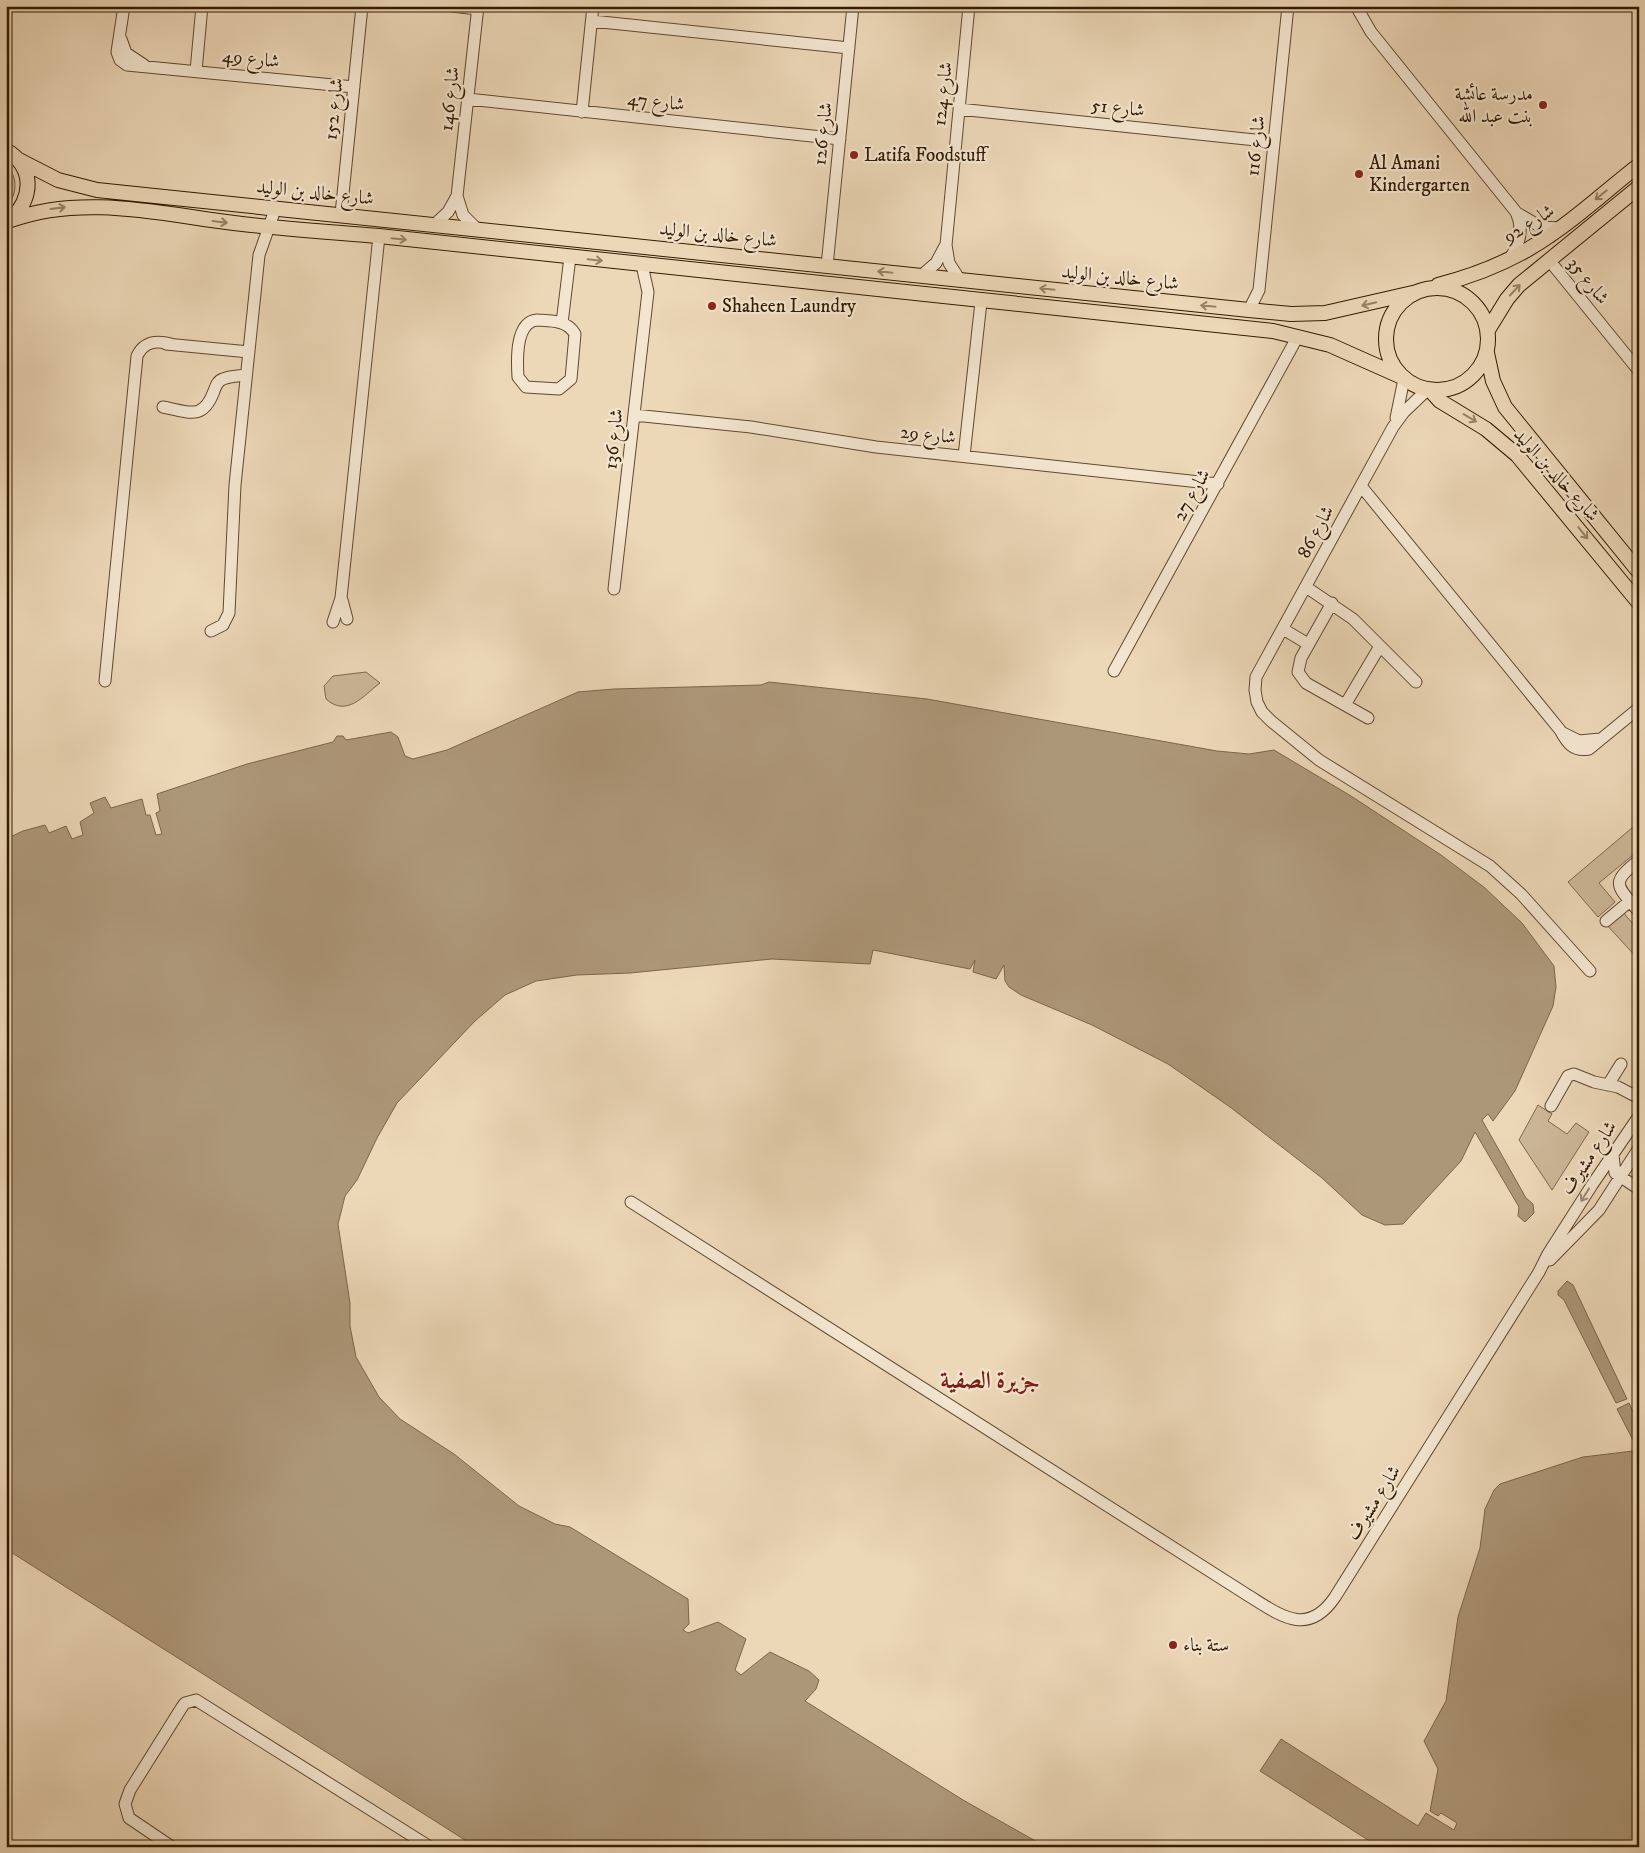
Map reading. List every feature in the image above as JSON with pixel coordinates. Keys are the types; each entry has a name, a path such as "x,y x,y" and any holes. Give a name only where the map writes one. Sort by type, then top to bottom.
{"main road":[{"name":"شارع خالد بن الوليد","path":"11,152 58,180 92,189 1268,312 1325,313 1421,290"},
{"path":"8,222 21,210 27,198 28,184 26,171 11,152"},
{"name":"شارع 92","path":"1421,290 1463,278 1510,258 1560,228 1639,165"},
{"name":"شارع 92","path":"1488,330 1507,299 1526,279 1639,188"},
{"name":"شارع خالد بن الوليد","path":"8,222 45,210 80,206 270,227 379,236 981,302 1273,331 1330,345 1403,378"},
{"path":"688,270 695,261 691,251"},
{"path":"714,272 709,263 717,254"},
{"path":"1446,288 1466,296 1476,305 1484,317 1488,330 1487,353 1481,366 1465,382 1445,390 1429,390 1403,378 1392,364 1386,348 1386,331 1392,314 1402,301 1421,290 1446,288"},
{"name":"شارع خالد بن الوليد","path":"1487,353 1493,381 1505,407 1639,572"},
{"name":"شارع خالد بن الوليد","path":"1429,390 1440,401 1486,429 1517,455 1639,603"}],"street":[{"name":"شارع 49","path":"124,6 117,52 120,60 131,66 196,70 354,87"},
{"path":"196,70 202,6"},
{"name":"شارع 152","path":"341,214 362,6"},
{"path":"451,6 478,8"},
{"path":"582,112 593,6"},
{"name":"شارع 126","path":"828,266 853,6"},
{"name":"شارع 124","path":"960,280 949,263 946,245 969,6"},
{"name":"شارع 116","path":"1249,310 1259,290 1288,6"},
{"path":"1356,6 1372,32 1516,212 1541,227 1560,228"},
{"name":"شارع 146","path":"435,224 448,212 457,196 478,8"},
{"path":"592,21 849,48"},
{"name":"شارع 47","path":"468,99 840,139"},
{"name":"شارع 51","path":"959,109 1274,142"},
{"name":"شارع 146","path":"457,196 463,215 476,228"},
{"path":"210,632 223,625 229,613 235,485 259,255 276,207"},
{"path":"1510,258 1517,245 1521,231 1516,212"},
{"path":"333,622 341,598 379,236"},
{"name":"شارع 124","path":"921,276 936,263 946,245"},
{"path":"562,323 570,257"},
{"name":"شارع 35","path":"1549,260 1639,371"},
{"name":"شارع 136","path":"614,589 648,292 642,265"},
{"name":"شارع 136","path":"648,292 660,267"},
{"name":"شارع 116","path":"1259,290 1263,304 1268,312"},
{"path":"964,456 981,302"},
{"path":"532,321 562,323 572,329 576,339 572,375 568,384 554,390 522,385 518,372 522,329 532,321"},
{"name":"شارع 27","path":"1114,671 1298,336"},
{"path":"105,681 137,356 144,346 156,341 249,352"},
{"path":"163,407 194,413 203,411 209,405 217,383 222,379 246,375"},
{"name":"شارع 86","path":"1393,427 1403,378"},
{"name":"شارع 86","path":"1429,390 1404,412 1393,427 1256,678 1255,690 1259,707 1270,721 1319,760 1490,866 1521,894 1590,971"},
{"name":"شارع 29","path":"634,415 751,427 842,442 1218,484"},
{"path":"1361,486 1560,730 1569,745 1575,749 1589,749 1639,708"},
{"path":"1306,587 1353,619 1416,682"},
{"path":"341,598 347,619"},
{"path":"1332,603 1299,662 1298,672 1310,685 1368,718"},
{"path":"1283,629 1308,644"},
{"path":"1345,705 1380,646"},
{"path":"1639,860 1622,873 1618,881 1620,889 1639,912"},
{"path":"1606,921 1630,901"},
{"path":"1608,1084 1621,1064"},
{"path":"1551,1106 1571,1074 1608,1084 1639,1098"},
{"name":"شارع مشيرف","path":"631,1202 1180,1552 1289,1619 1309,1618 1328,1608 1539,1272 1554,1245 1639,1116"},
{"name":"شارع مشيرف","path":"1539,1272 1590,1220 1609,1195 1639,1148"},
{"path":"1613,1155 1613,1167 1620,1178 1639,1190"},
{"path":"1632,1159 1633,1172 1639,1183"},
{"path":"1609,1195 1622,1189 1639,1190"},
{"path":"172,1847 129,1818 124,1804 182,1707 185,1703 196,1700 430,1847"}],"shaded area":[{"path":"6,164 13,174 15,185 13,197 6,207"},
{"path":"366,672 380,683 355,703 341,706 326,699 324,686 333,676"},
{"path":"769,682 927,699 1217,751 1249,754 1274,750 1351,796 1441,855 1485,888 1522,923 1554,966 1556,987 1553,1006 1515,1091 1493,1121 1488,1114 1482,1120 1526,1198 1533,1204 1534,1213 1525,1222 1518,1216 1519,1207 1475,1132 1461,1161 1403,1224 1385,1225 1362,1215 1322,1178 1230,1107 1168,1064 1092,1025 1021,995 1009,987 1005,981 1004,965 996,979 973,972 975,960 970,969 873,950 870,964 772,959 630,973 577,975 536,981 505,995 475,1021 397,1103 377,1138 357,1180 345,1196 338,1224 350,1303 350,1326 356,1357 379,1397 400,1419 454,1454 519,1506 555,1524 570,1527 688,1599 689,1624 683,1630 688,1633 718,1622 746,1639 735,1670 741,1675 770,1652 809,1671 819,1680 816,1689 805,1701 963,1800 1046,1847 476,1847 6,1549 6,839 23,831 45,825 49,833 66,826 72,839 83,835 80,822 94,813 90,803 105,797 111,808 142,799 146,815 150,815 156,835 162,834 156,813 160,811 157,794 247,764 333,742 337,736 343,736 346,740 391,732 398,737 405,756 413,759 447,750 578,692 614,689 761,685"},
{"path":"1639,822 1639,850 1599,883 1615,902 1598,917 1568,882"},
{"path":"1622,911 1639,931 1639,960 1605,923"},
{"path":"1538,1105 1552,1114 1548,1121 1567,1134 1576,1123 1589,1132 1552,1190 1519,1140"},
{"path":"1567,1281 1573,1285 1627,1399 1616,1403 1564,1300 1558,1295 1558,1291"},
{"path":"1629,1403 1639,1424 1639,1847 1379,1847 1260,1771 1281,1739 1418,1826 1426,1813 1454,1830 1457,1823 1441,1813 1438,1816 1430,1811 1438,1769 1424,1741 1446,1701 1458,1617 1480,1548 1485,1509 1494,1490 1500,1484 1583,1457 1633,1451 1636,1446 1617,1409"}],"place":[{"name":"مدرسة عائشة بنت عبد الله","path":"1543,105"},
{"name":"Latifa Foodstuff","path":"854,155"},
{"name":"Al Amani Kindergarten","path":"1359,174"},
{"name":"Shaheen Laundry","path":"712,306"},
{"name":"ستة بناء","path":"1173,1645"}],"district":[{"name":"جزيرة الصفية","path":"990,1381"}]}
